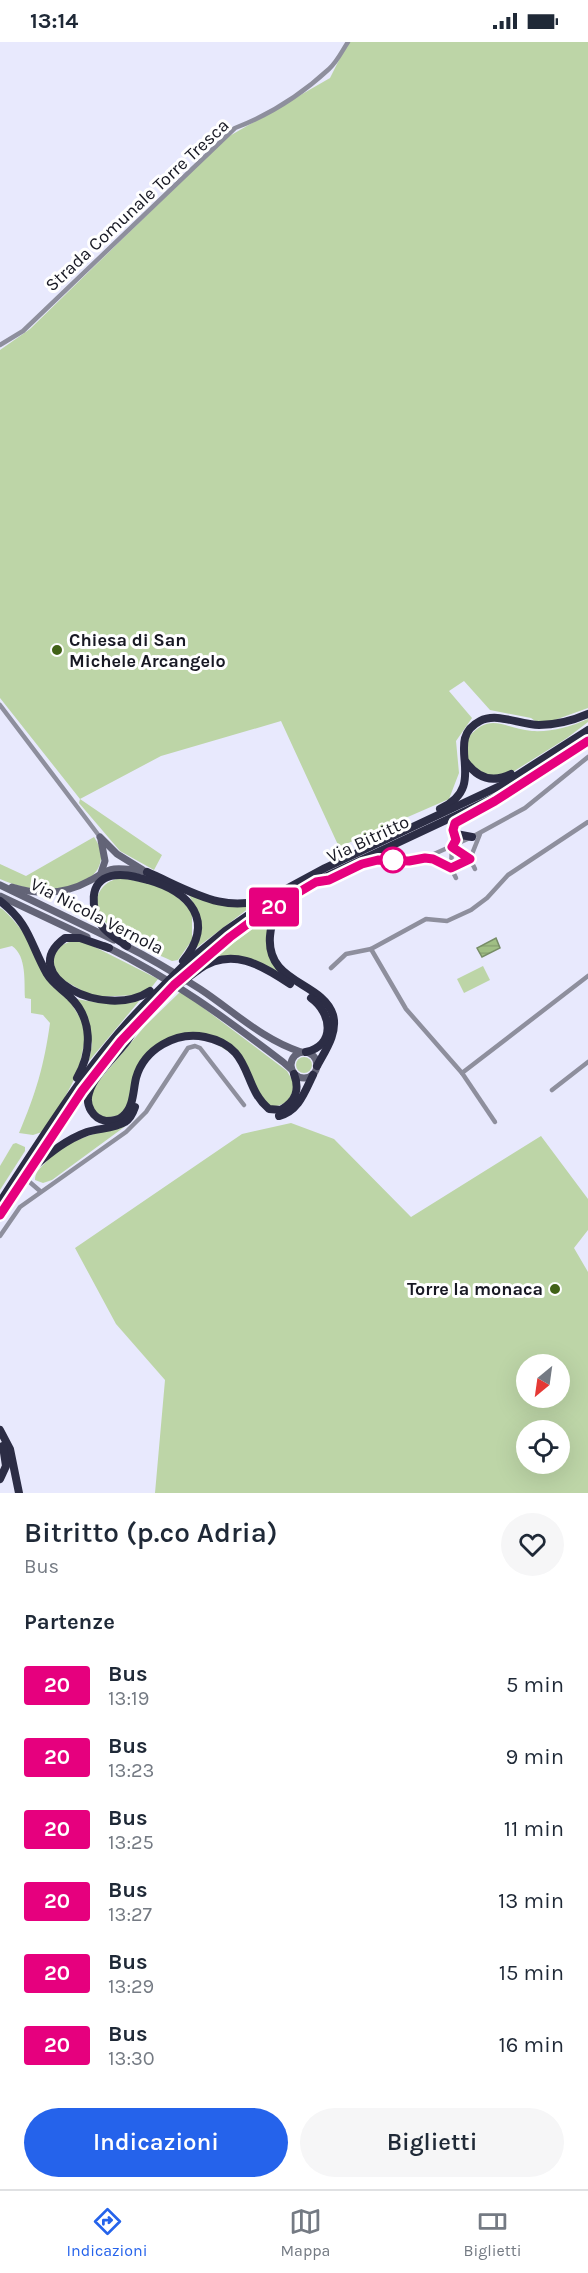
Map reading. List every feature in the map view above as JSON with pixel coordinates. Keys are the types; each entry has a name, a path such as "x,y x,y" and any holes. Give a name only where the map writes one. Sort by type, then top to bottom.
{"highway":[{"path":"421,823 428,814 448,805 458,796 466,780 464,737 478,721 488,718 504,718 520,724 556,725 588,714"},
{"path":"464,759 481,777 503,778 588,730"},
{"name":"Via Bitritto","path":"0,1215 82,1091 144,1015 155,994 225,931 271,899 358,852 502,785 588,730"},
{"name":"Via Bitritto","path":"0,1202 60,1110 114,1037 169,979 257,917 316,882 491,800 588,741"},
{"path":"452,847 456,840 454,825 458,820 495,801 519,784"},
{"path":"456,834 472,837"},
{"path":"147,872 209,899 239,903 264,897 344,853 358,852"},
{"path":"31,1168 54,1149 73,1138 124,1123 134,1111 142,1079 149,1064 161,1052 176,1044 195,1041 209,1043 225,1052 240,1069 256,1104 267,1113 281,1116 294,1108 300,1102 333,1032 333,1016 319,997 286,975 272,955 269,942 270,931 278,913 316,882 329,880 371,861 409,861 425,858"},
{"path":"127,946 102,927 93,903 93,894 97,884 104,878 114,875 130,876 171,888 189,903 198,925 197,937 188,966 224,959 247,960 268,969 316,1002 327,1016 328,1029 317,1047 303,1052"},
{"path":"0,901 22,922 30,934 50,979 74,1001 87,1026 89,1041 83,1068 60,1110"},
{"path":"109,948 80,938 65,938 52,950 51,968 56,977 66,986 87,997 101,1001 126,1000 155,994"},
{"path":"144,1015 91,1087 88,1102 90,1109 101,1119 115,1120 122,1117 131,1105 137,1076 144,1062 163,1044 184,1036 207,1037 237,1055 249,1073 257,1096 268,1109 281,1110 294,1099 297,1083 293,1072"},
{"path":"0,1430 10,1449 19,1493"},
{"path":"0,1440 6,1459 6,1466 0,1479"}],"main road":[{"path":"100,837 117,854 147,872"},
{"path":"100,837 105,861 101,873"},
{"path":"0,884 34,893 53,893 87,882 113,869 147,872"},
{"name":"Via Nicola Vernola","path":"0,884 127,946 199,988 272,1039 286,1047 303,1052"},
{"name":"Via Nicola Vernola","path":"0,896 109,948 194,995 284,1062 293,1072"},
{"path":"303,1052 313,1055 315,1070 301,1078 293,1072 291,1061 303,1052"}],"street":[{"name":"Strada Comunale Torre Tresca","path":"0,345 22,332 235,128 264,117 300,92 331,68 348,42"},
{"path":"0,705 100,837"},
{"path":"425,858 472,837 525,807 588,758"},
{"path":"331,968 346,954 371,949 426,919 447,921 471,910 487,898 508,875 588,822"},
{"path":"451,868 470,859 481,832"},
{"path":"452,847 470,859 475,869"},
{"path":"452,847 451,868 456,878"},
{"path":"425,858 433,859 451,868"},
{"path":"371,949 406,1009 462,1072 495,1122"},
{"path":"462,1072 588,976"},
{"path":"0,1236 20,1207 126,1132 146,1112 188,1048 195,1046 200,1048 244,1105"},
{"path":"552,1090 588,1062"},
{"path":"25,1178 40,1191"}],"shaded area":[{"path":"348,42 588,42 588,708 552,721 538,723 531,718 490,710 464,681 449,691 472,718 456,741 459,773 449,799 339,847 281,721 161,756 80,799 0,698 0,350 30,329 226,138 330,78"},
{"path":"588,719 588,722 567,738 503,778 496,779 468,765 467,739 483,725 498,723 522,730 547,731 568,727"},
{"path":"80,799 162,855 154,870 120,851 79,803"},
{"path":"94,837 100,849 101,859 92,877 83,883 61,890 44,890 12,884 0,879 0,864 26,876"},
{"path":"121,878 168,891 192,912 192,940 178,960 172,961 130,942 104,921 96,900 106,884"},
{"path":"189,895 253,905 195,949 195,907"},
{"path":"0,908 19,926 87,1030 78,1072 64,1099 42,1132 33,1135 19,1133 39,1079 50,1023 43,1015 31,1013 31,999 25,998 24,970 17,950 12,946 0,949"},
{"path":"267,918 271,920 266,937 286,977 270,967 212,959"},
{"path":"496,938 500,948 482,957 477,948"},
{"path":"74,940 87,943 158,979 147,993 93,997 55,975 53,956 62,945"},
{"path":"483,966 490,980 464,993 457,979"},
{"path":"181,991 287,1071 295,1085 287,1101 271,1107 260,1096 245,1062 200,1034 150,1050 129,1102 121,1115 105,1118 92,1109 92,1091 98,1082 145,1026"},
{"path":"77,999 109,1003 140,1000 89,1061 92,1044"},
{"path":"304,1057 312,1065 304,1073 296,1065"},
{"path":"291,1123 334,1139 411,1217 541,1136 588,1199 588,1230 574,1248 588,1272 588,1493 155,1493 165,1380 116,1324 75,1248 242,1134"},
{"path":"127,1125 52,1180 43,1183 35,1180 40,1168 62,1148 82,1138"},
{"path":"13,1144 25,1147 25,1151 0,1190 0,1166"}],"bus line":[{"name":"20","path":"0,1215 104,1061 144,1015 206,956 257,917 296,893 316,882 329,880 352,867 378,860 409,861 425,858 433,859 451,868 470,859 452,847 456,840 453,830 455,823 510,792 588,741"}],"place":[{"name":"Chiesa di San Michele Arcangelo","path":"57,650"},
{"name":"Torre la monaca","path":"555,1289"}]}
